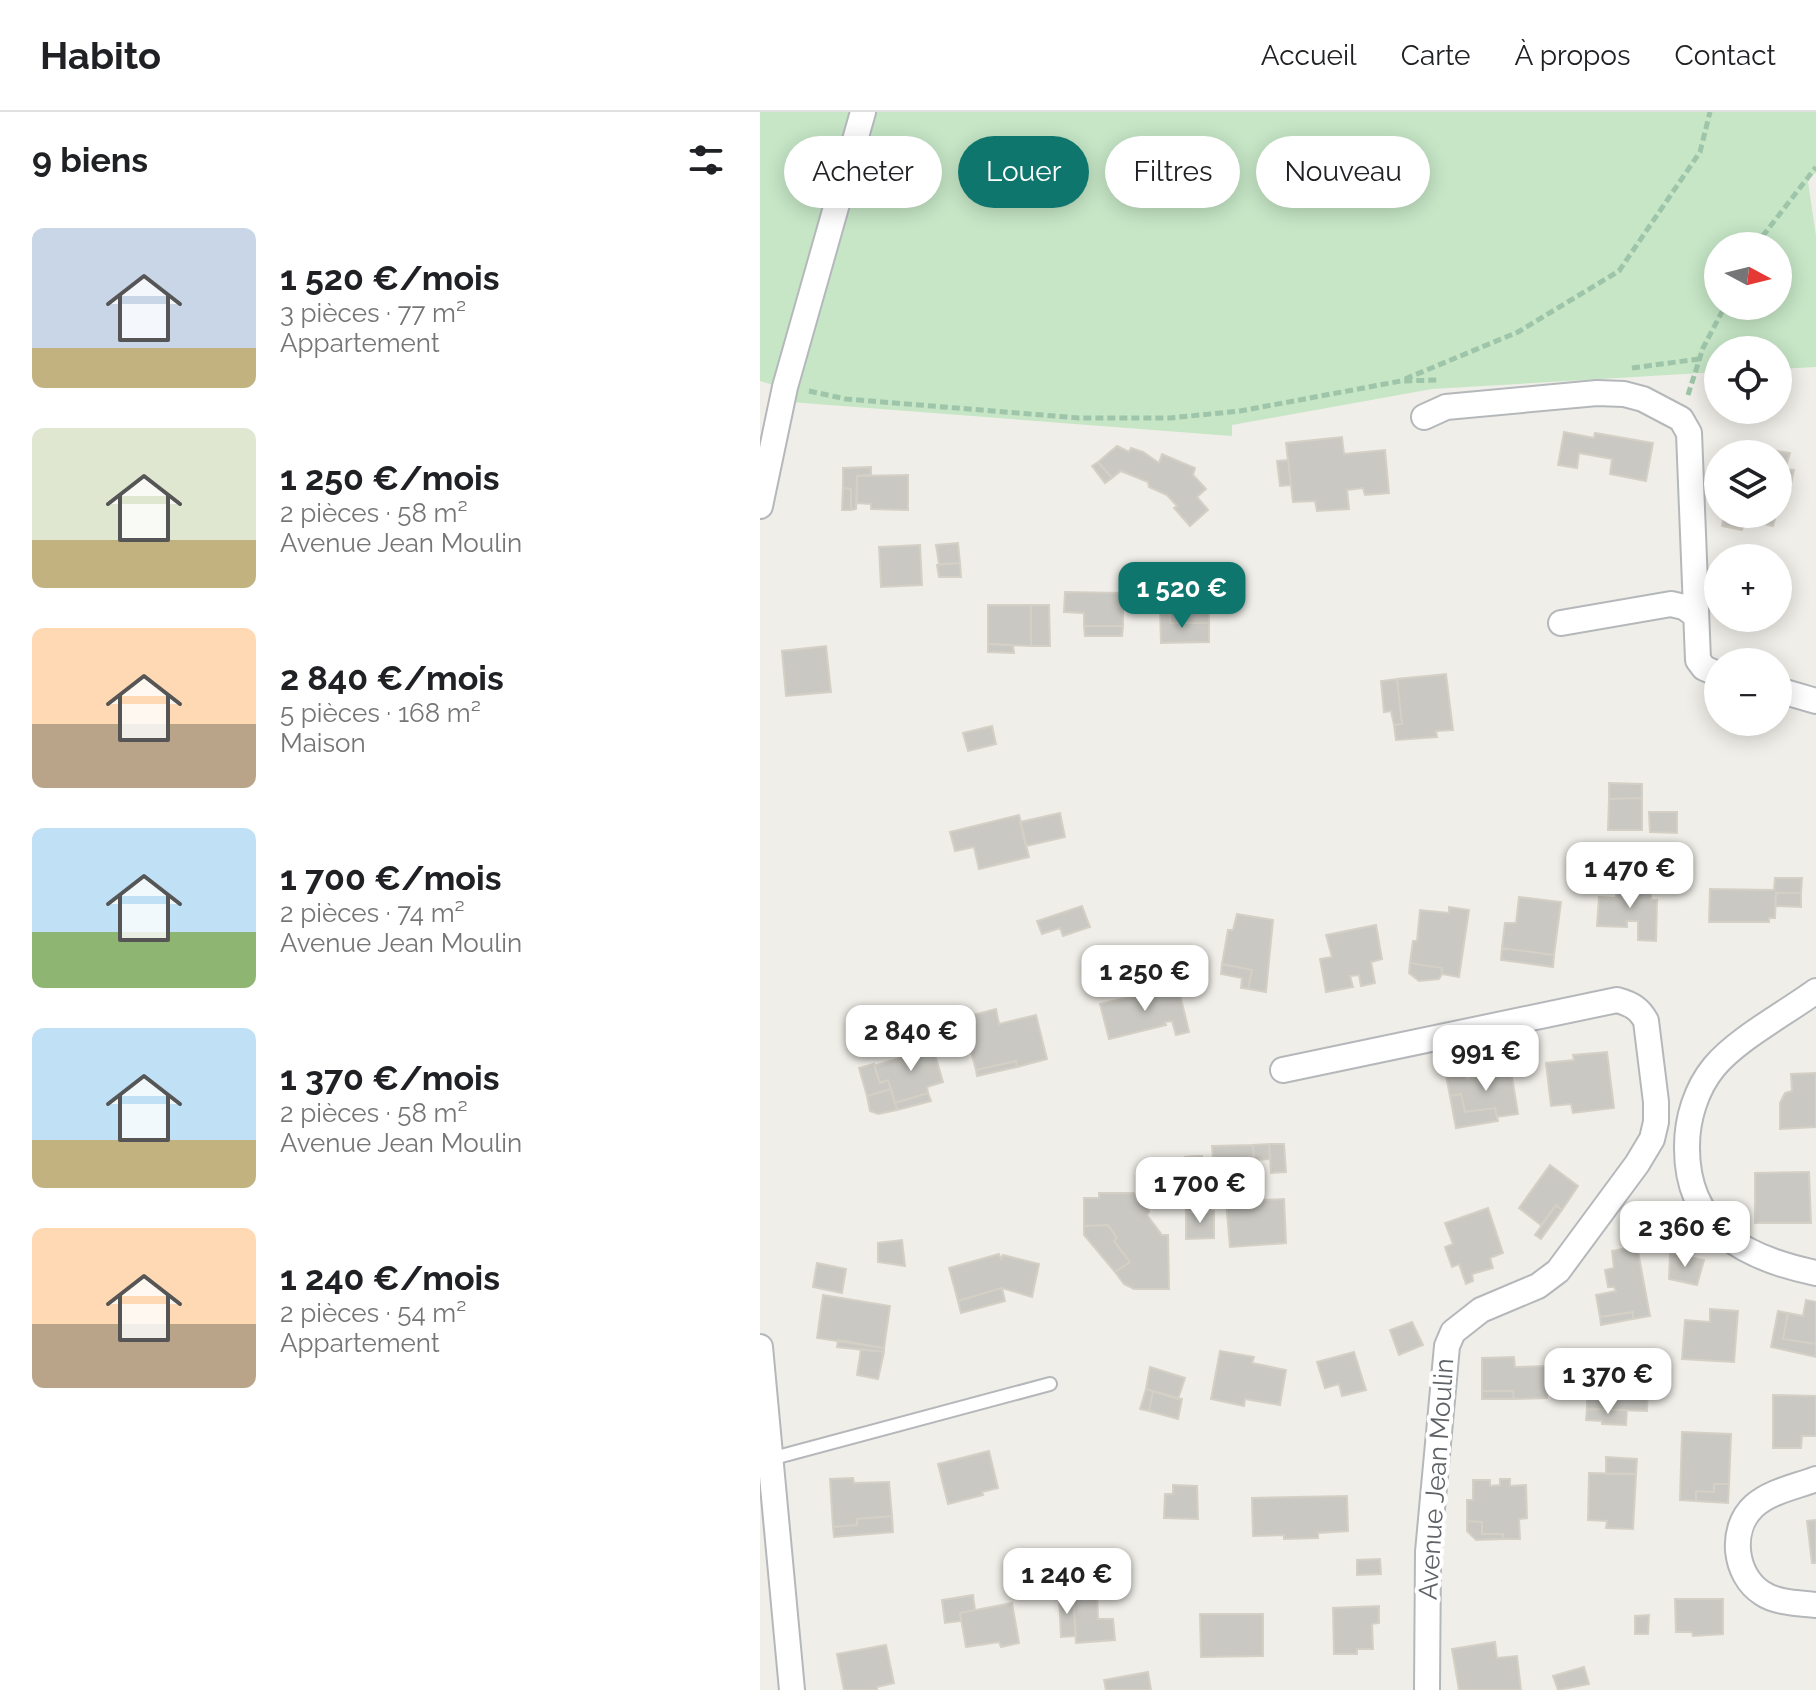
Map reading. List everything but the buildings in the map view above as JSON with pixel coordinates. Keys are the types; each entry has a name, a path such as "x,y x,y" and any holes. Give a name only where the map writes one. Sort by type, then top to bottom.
{"street":[{"path":"760,506 785,387 863,112"},
{"path":"1424,417 1446,407 1597,393 1624,394 1643,399 1681,419 1689,433 1695,615 1698,660 1704,668"},
{"path":"1561,623 1671,604 1684,607 1695,615"},
{"path":"1792,694 1816,701"},
{"path":"1816,991 1728,1053 1713,1068 1695,1098 1687,1130 1687,1170 1695,1198 1708,1219 1727,1238 1746,1251 1816,1273"},
{"name":"Avenue Jean Moulin","path":"1283,1070 1617,1000 1641,1011 1646,1021 1656,1122 1652,1139 1637,1164 1558,1271 1538,1286 1481,1310 1453,1332 1447,1346 1428,1552 1427,1690"},
{"path":"760,1347 792,1690"},
{"path":"1816,1479 1766,1497 1750,1509 1740,1528 1738,1543 1740,1566 1747,1580 1763,1594 1783,1601 1816,1605"}],"lane":[{"path":"770,1459 1050,1384"}],"path":[{"path":"785,387 846,399 1064,416 1170,418 1240,411 1401,381 1518,332 1619,271 1700,152 1710,112"},
{"path":"1766,232 1816,167"},
{"path":"1681,419 1703,348 1718,320"}],"green space":[{"path":"760,112 1816,112 1816,173 1808,182 1816,236 1816,367 1792,368 1792,336 1704,336 1704,373 1432,389 1232,425 1232,436 790,402 773,385 760,381"}]}
